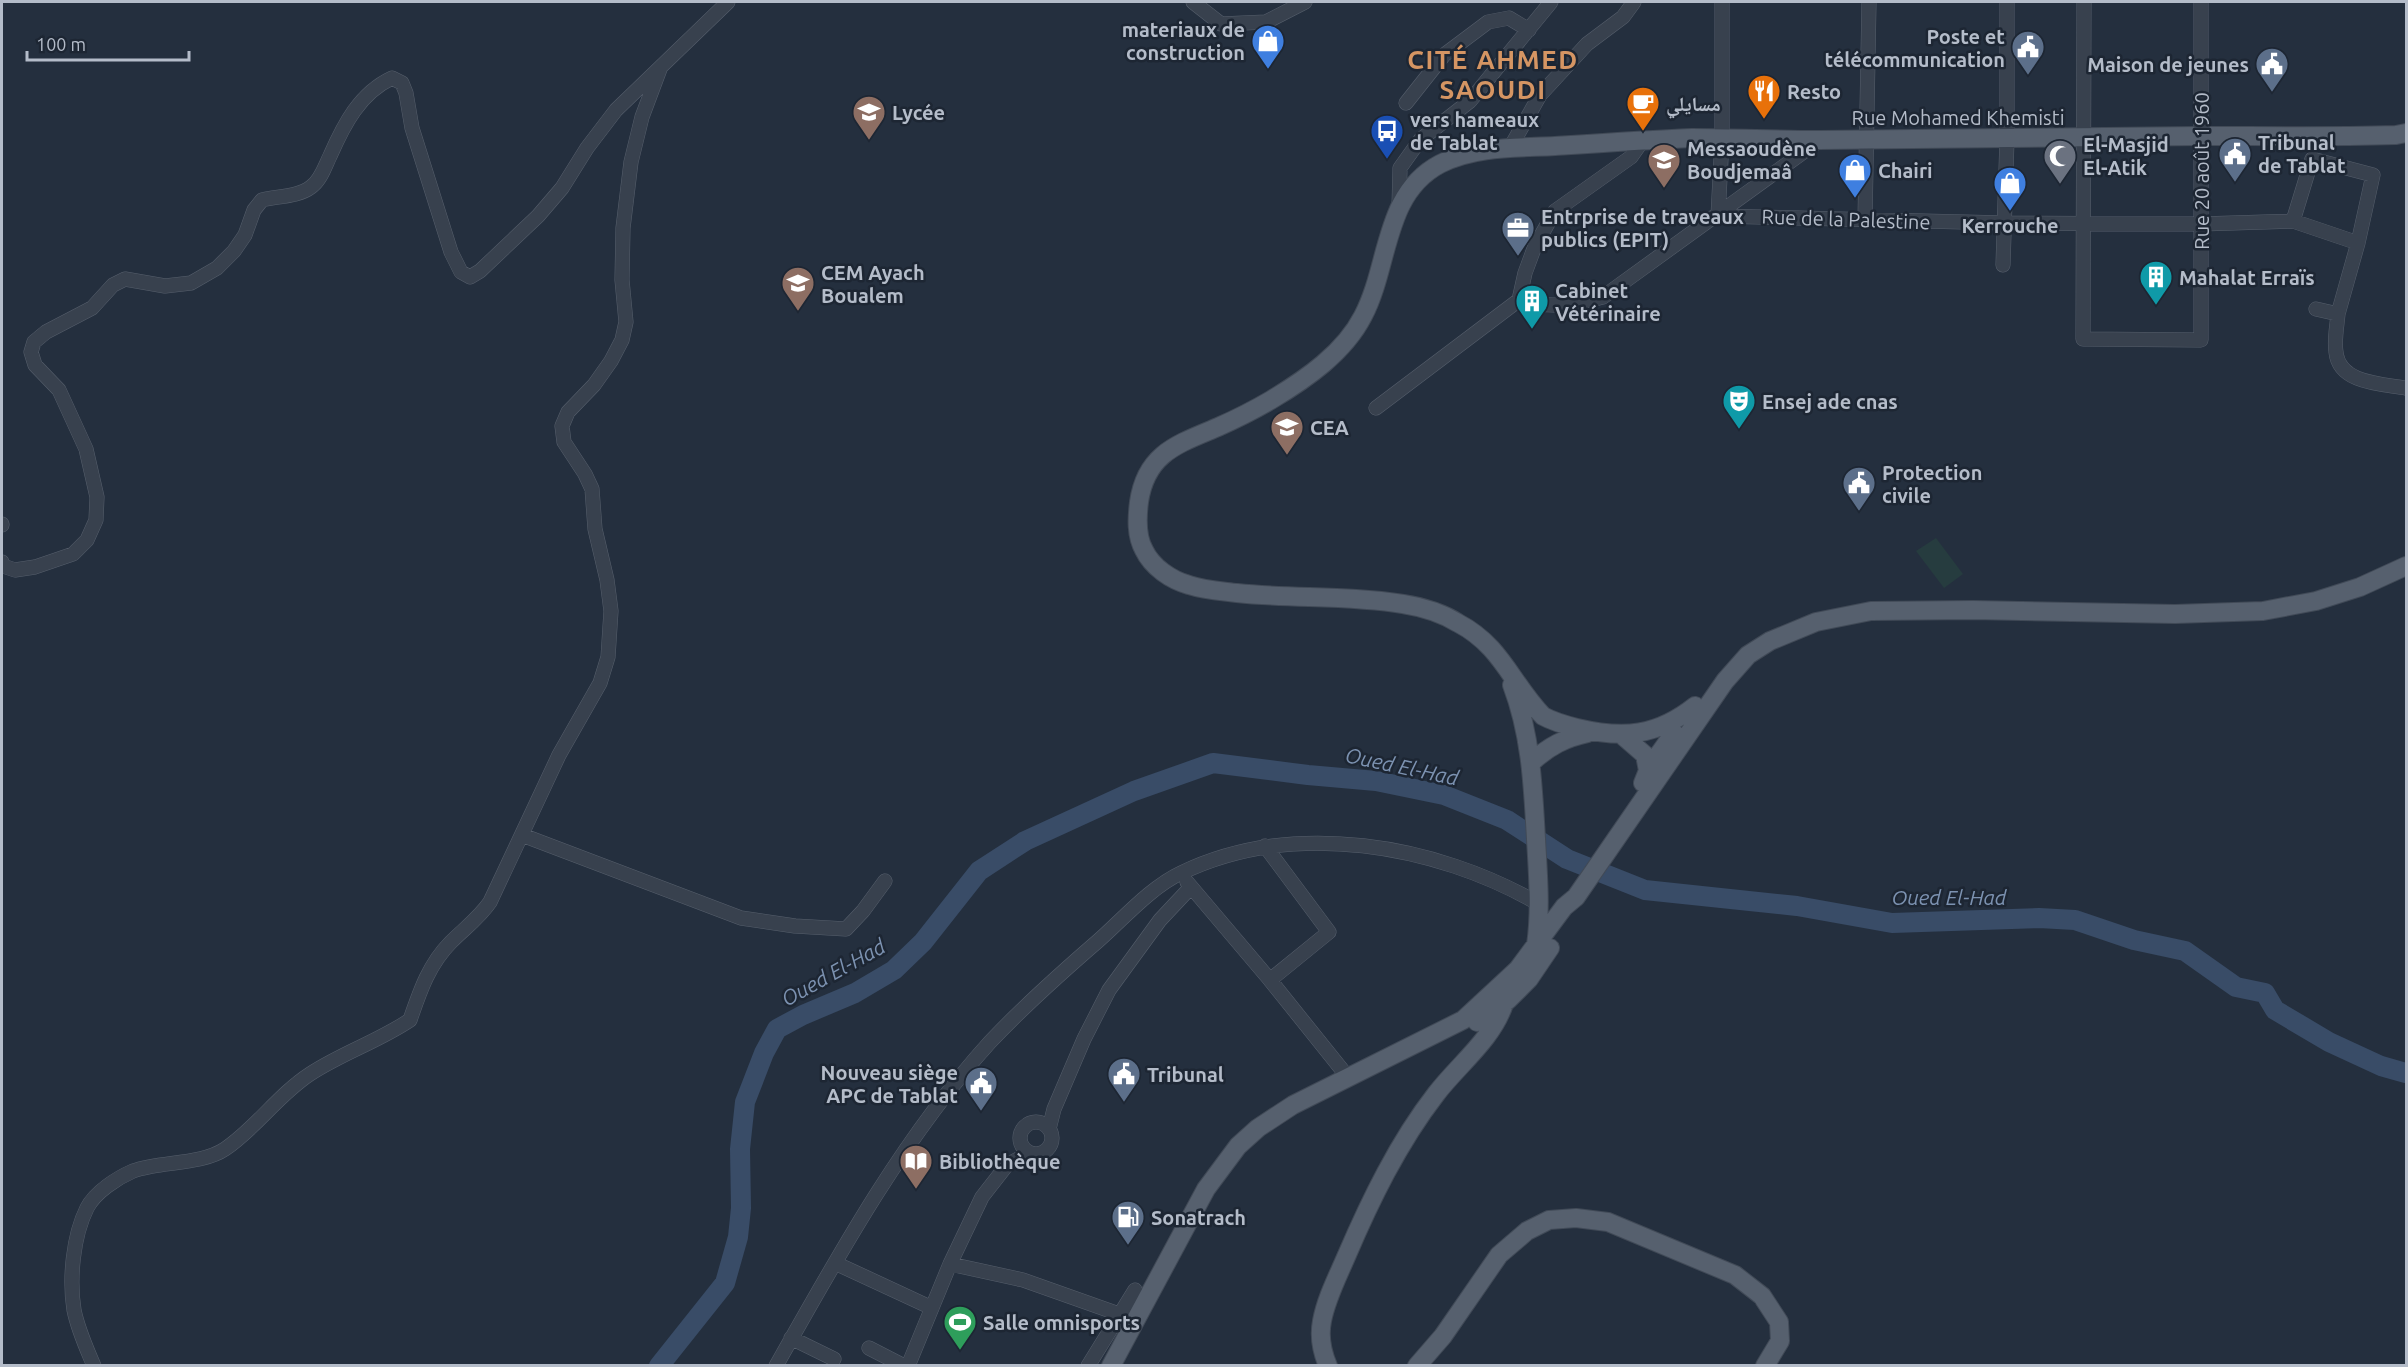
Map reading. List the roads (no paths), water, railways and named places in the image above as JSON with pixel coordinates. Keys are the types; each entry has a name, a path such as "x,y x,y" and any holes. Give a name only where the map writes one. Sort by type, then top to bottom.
{"main road":[{"name":"Rue Mohamed Khemisti","path":"1592,732 1552,721 1543,716 1501,658 1460,623 1435,612 1405,604 1277,597 1189,585 1167,575 1154,565 1143,549 1138,533 1141,489 1150,469 1167,451 1185,439 1219,426 1271,400 1342,348 1364,315 1376,287 1399,207 1413,185 1435,166 1462,154 1510,148 1643,140 2316,137 2406,133"},
{"path":"1200,1204 1219,1170 1248,1136 1293,1104 1463,1020 1506,981 1536,947 1562,909 1576,897 1725,681 1748,655 1770,641 1816,622 1871,611 1973,610 2175,614 2263,610 2316,601 2360,587 2406,566"},
{"path":"1501,658 1521,711 1532,762 1539,877 1536,947"},
{"path":"1532,762 1542,752 1565,738 1592,732 1623,735 1642,733 1661,727 1679,718 1725,681"},
{"path":"1625,826 1649,768 1695,706"},
{"path":"1623,735 1641,749 1649,768 1643,799"},
{"path":"1539,877 1548,901 1562,909"},
{"path":"1111,1365 1128,1317 1200,1204 1236,1157 1260,1134 1282,1119 1341,1087 1452,1038 1504,1004 1529,979 1563,928 1576,897"},
{"path":"1328,1365 1321,1340 1321,1323 1327,1301 1357,1231 1412,1128 1437,1092 1490,1031 1504,1004 1506,981"},
{"path":"1417,1365 1443,1336 1499,1255 1527,1231 1549,1220 1576,1218 1608,1222 1735,1275 1762,1296 1779,1322 1780,1341 1765,1365"}],"street":[{"path":"2,562 3,566 15,570 35,567 73,554 87,540 96,520 97,497 86,448 59,390 35,365 31,352 34,342 46,332 92,308 113,285 125,279 165,286 191,283 217,268 234,251 245,235 254,210 262,200 300,193 312,186 322,174 342,127 354,109 376,85 392,78 402,83 406,93 412,128 451,252 460,272 470,277 480,271 538,216 562,188 587,148 616,110 728,2"},
{"path":"1193,2 1221,24 1266,22 1305,2"},
{"path":"1399,207 1400,168 1420,140 1470,101 1551,2"},
{"path":"1510,148 1540,94 1587,44 1623,17 1634,2"},
{"path":"1718,216 1722,139 1722,2"},
{"path":"1865,220 1869,2"},
{"path":"2004,265 2007,2"},
{"path":"2083,222 2084,2"},
{"name":"Rue 20 août 1960","path":"2083,222 2083,339 2201,340 2201,2"},
{"path":"1406,103 1444,55 1488,22 1509,18 1529,30"},
{"path":"94,1365 79,1329 74,1308 72,1279 78,1233 88,1206 107,1186 131,1172 159,1164 205,1158 225,1149 309,1075 410,1020 424,978 450,943 479,918 490,902 559,755 600,682 608,657 611,611 607,580 595,530 592,489 564,442 562,426 568,412 594,385 622,340 626,322 622,280 623,228 631,162 642,117 660,69"},
{"path":"2316,137 2312,159 2293,221 2358,243"},
{"path":"1376,408 1519,300 1525,273 1535,246 1556,211 1630,158 1643,140"},
{"path":"1519,300 1541,306 1580,303 1602,297 1668,248 1718,216 1820,140"},
{"path":"2312,159 2373,175 2358,243 2338,314 2336,354 2346,373 2366,381 2406,388"},
{"name":"Rue de la Palestine","path":"1718,216 2005,223 2201,224 2293,221"},
{"path":"2316,309 2338,314"},
{"path":"522,835 741,918 781,924 846,929 863,911 885,881"},
{"path":"776,1365 835,1263 913,1141 950,1091 991,1042 1051,982 1145,899 1180,873 1265,846 1328,844 1385,849 1474,873 1512,888 1539,904"},
{"path":"1265,846 1329,932 1270,980"},
{"path":"1180,873 1347,1076"},
{"path":"1044,1126 1088,1030 1118,975 1160,920 1191,887"},
{"path":"868,1348 906,1365 982,1197 1007,1165 1025,1127 1044,1126"},
{"path":"1007,1165 1029,1153 1039,1154 1048,1149 1052,1139 1044,1126"},
{"path":"1020,1141 1029,1153"},
{"path":"835,1263 932,1308"},
{"path":"950,1264 1023,1280 1128,1317"},
{"path":"1088,1365 1128,1317 1135,1290"},
{"path":"791,1338 834,1359"}],"waterway":[{"name":"Oued El-Had","path":"659,1366 725,1283 738,1237 741,1208 740,1149 745,1102 764,1053 777,1029 803,1015 855,993 894,970 923,942 979,871 1025,841 1134,791 1213,763 1376,781 1444,795 1507,820 1567,859 1645,890 1797,906 1892,923 2039,918 2075,920 2134,940 2185,951 2236,987 2265,993 2275,1010 2329,1042 2381,1066 2406,1073"}],"place":[{"name":"materiaux de construction","path":"1268,70"},
{"name":"Poste et télécommunication","path":"2028,76"},
{"name":"Maison de jeunes","path":"2272,93"},
{"name":"Resto","path":"1764,120"},
{"name":"مسايلي","path":"1643,132"},
{"name":"Lycée","path":"869,141"},
{"name":"vers hameaux de Tablat","path":"1387,160"},
{"name":"Tribunal de Tablat","path":"2235,183"},
{"name":"El-Masjid El-Atik","path":"2060,185"},
{"name":"Messaoudène Boudjemaâ","path":"1664,189"},
{"name":"Chairi","path":"1855,199"},
{"name":"Kerrouche","path":"2010,212"},
{"name":"Entrprise de traveaux publics (EPIT)","path":"1518,257"},
{"name":"Mahalat Erraïs","path":"2156,306"},
{"name":"CEM Ayach Boualem","path":"798,312"},
{"name":"Cabinet Vétérinaire","path":"1532,330"},
{"name":"Ensej ade cnas","path":"1739,430"},
{"name":"CEA","path":"1287,456"},
{"name":"Protection civile","path":"1859,512"},
{"name":"Tribunal","path":"1124,1103"},
{"name":"Nouveau siège APC de Tablat","path":"981,1112"},
{"name":"Bibliothèque","path":"916,1190"},
{"name":"Sonatrach","path":"1128,1246"},
{"name":"Salle omnisports","path":"960,1351"}],"district":[{"name":"CITÉ AHMED SAOUDI","path":"1493,74"}]}
